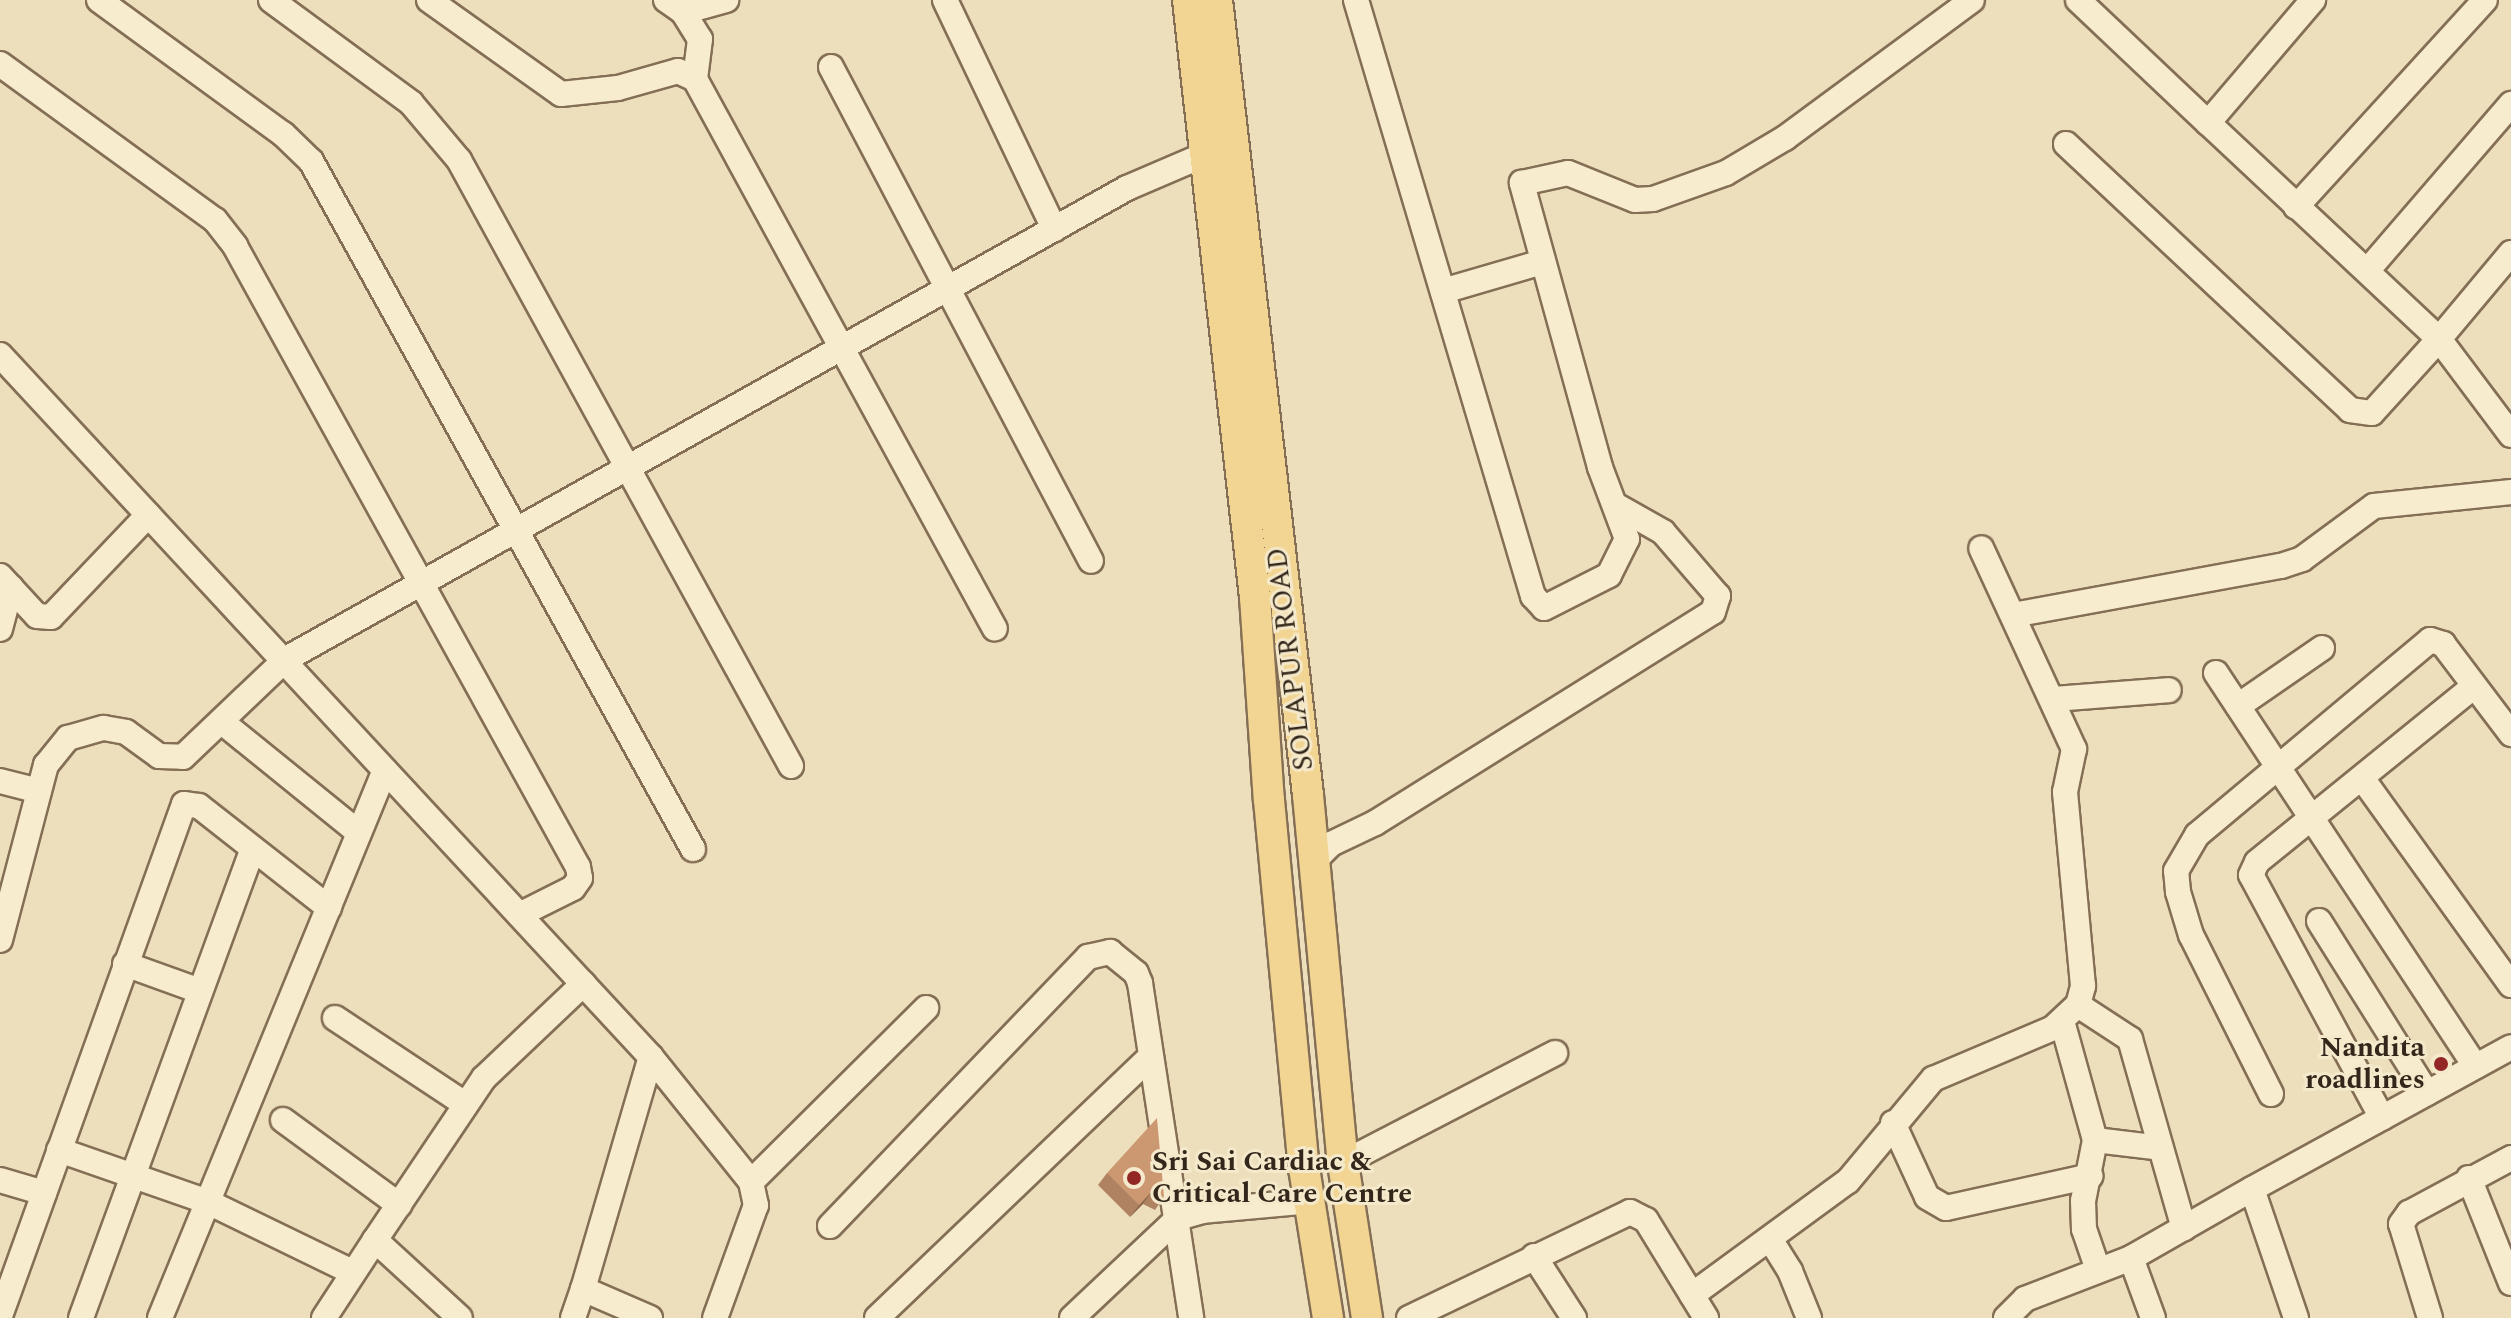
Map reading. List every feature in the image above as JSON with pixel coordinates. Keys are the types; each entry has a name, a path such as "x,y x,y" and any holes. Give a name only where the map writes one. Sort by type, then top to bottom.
{"main road":[{"name":"SOLAPUR ROAD","path":"1188,0 1206,156 1269,596"},
{"name":"SOLAPUR ROAD","path":"1217,0 1237,146 1272,640 1276,880 1311,1201 1328,1318"},
{"name":"SOLAPUR ROAD","path":"1272,640 1314,861 1343,1163 1367,1318"}],"street":[{"path":"99,0 283,134 311,161 693,849"},
{"path":"271,0 411,103 435,127 459,160 625,470 791,766"},
{"path":"429,0 561,94 618,88 678,71 695,79 844,347 995,629"},
{"path":"674,6 726,0"},
{"path":"945,0 1054,229"},
{"path":"1356,0 1536,603 1553,607 1617,565 1627,539 1521,191 1530,178 1578,175 1635,200 1653,199 1726,173 1785,138 1972,0"},
{"path":"2078,0 2439,339 2511,435"},
{"path":"2208,123 2313,0"},
{"path":"2296,207 2485,0"},
{"path":"674,6 700,39 695,79"},
{"path":"0,64 215,220 235,246 424,583 578,867 580,878 573,888 519,915"},
{"path":"831,67 1091,561"},
{"path":"2367,271 2511,104"},
{"path":"2066,144 2350,410 2372,413 2511,253"},
{"path":"0,940 39,791 55,750 84,731 126,732 172,758 194,749 286,659 1151,175 1206,156 1205,151 1237,146"},
{"path":"1443,291 1542,262"},
{"path":"5,369 286,659 651,1057 751,1182 756,1205 715,1318"},
{"path":"2013,615 2281,566 2302,559 2374,506 2511,492"},
{"path":"1314,861 1331,844 1375,823 1713,612 1718,596 1663,532 1611,493"},
{"path":"5,581 37,616 51,617 148,515"},
{"path":"1981,548 2074,749 2065,792 2083,986 2070,1013 2095,1140 2083,1201 2084,1229 2098,1270"},
{"path":"0,629 5,581"},
{"path":"2271,1094 2191,935 2176,871 2197,835 2279,769 2423,642 2437,640 2443,644 2511,734"},
{"path":"2238,706 2322,648"},
{"path":"2216,673 2475,1066"},
{"path":"2382,1118 2253,882 2257,862 2474,686"},
{"path":"2053,699 2169,690"},
{"path":"222,722 359,833"},
{"path":"160,1318 385,770"},
{"path":"2362,778 2511,985"},
{"path":"0,781 39,791"},
{"path":"0,1316 184,804 199,806 252,851 329,908"},
{"path":"81,1318 252,851"},
{"path":"2319,921 2427,1093"},
{"path":"830,1226 1095,952 1110,952 1136,973 1148,1059 1178,1218 1191,1318"},
{"path":"125,964 200,991"},
{"path":"324,1318 465,1104 496,1065 583,984"},
{"path":"751,1182 926,1008"},
{"path":"1692,1295 1848,1181 1893,1123 1933,1079 2070,1013 2130,1039 2184,1228"},
{"path":"335,1018 465,1104"},
{"path":"2006,1318 2025,1299 2131,1258 2511,1047"},
{"path":"1343,1163 1555,1053"},
{"path":"573,1318 651,1057"},
{"path":"877,1318 1148,1059"},
{"path":"283,1120 399,1205"},
{"path":"1893,1123 1927,1197 1946,1208 2090,1176"},
{"path":"2095,1140 2161,1148"},
{"path":"59,1150 208,1202 352,1272"},
{"path":"2430,1318 2401,1224 2409,1213 2511,1158"},
{"path":"2469,1178 2511,1283"},
{"path":"0,1180 44,1193"},
{"path":"2252,1189 2296,1318"},
{"path":"1072,1318 1178,1218 1202,1211 1311,1201"},
{"path":"1423,1315 1534,1256 1630,1212 1646,1220 1706,1318"},
{"path":"1770,1239 1790,1271 1809,1318"},
{"path":"375,1240 460,1318"},
{"path":"1534,1256 1574,1318"},
{"path":"2131,1258 2153,1318"},
{"path":"583,1289 650,1318"}],"building":[{"path":"1157,1118 1164,1197 1152,1191 1139,1205 1107,1173"}],"place":[{"name":"Nandita roadlines","path":"2441,1064"},
{"name":"Sri Sai Cardiac & Critical Care Centre","path":"1134,1178"}]}
